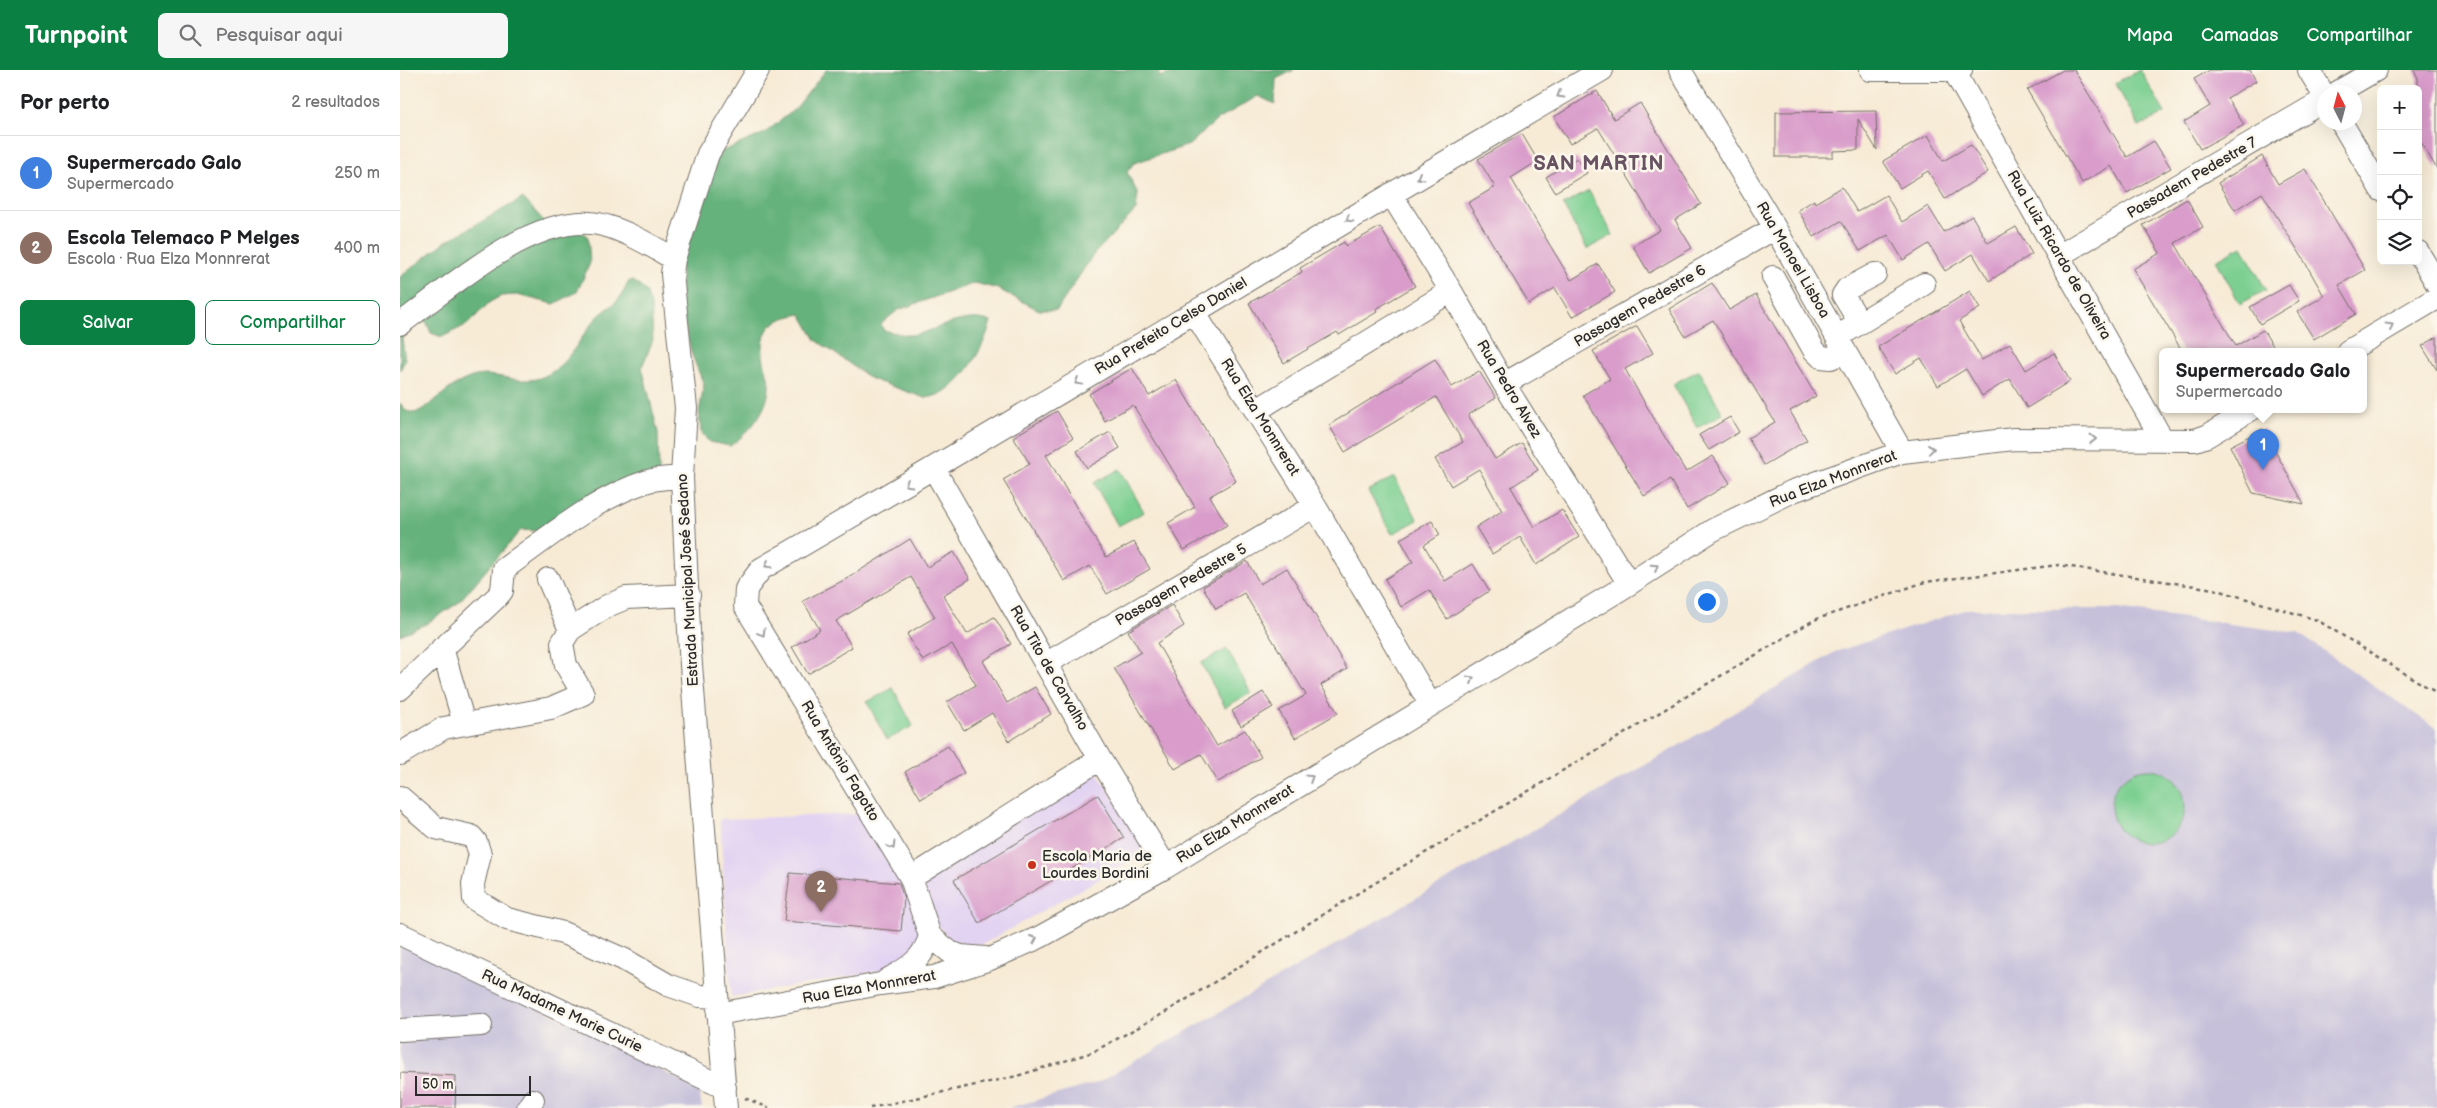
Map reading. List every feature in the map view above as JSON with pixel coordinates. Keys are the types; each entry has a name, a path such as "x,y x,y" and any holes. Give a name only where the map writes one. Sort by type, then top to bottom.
{"street":[{"name":"Estrada Municipal José Sedano","path":"725,1098 690,652 689,595 682,476 686,408 672,274 674,259 708,154 758,70"},
{"name":"Rua Prefeito Celso Daniel","path":"746,589 761,569 934,469 1390,194 1602,70"},
{"name":"Rua Manoel Lisboa","path":"1680,70 1775,228 1902,452"},
{"path":"1871,70 1957,70"},
{"name":"Rua Luiz Ricardo de Oliveira","path":"1957,70 2162,439"},
{"path":"2309,70 2318,85"},
{"path":"2350,85 2376,70"},
{"name":"Passadem Pedestre 7","path":"2060,255 2317,104"},
{"path":"2346,130 2377,183"},
{"name":"Rua Pedro Alvez","path":"1390,194 1451,291 1504,384 1629,584"},
{"path":"400,324 496,254 528,236 564,225 591,222 644,241 674,259"},
{"name":"Passagem Pedestre 6","path":"1504,384 1775,228"},
{"path":"2422,259 2437,284"},
{"path":"1860,323 1843,295 1847,289 1875,274"},
{"path":"1773,278 1814,350 1821,357 1831,358 1860,323 1924,284"},
{"path":"1257,410 1451,291"},
{"path":"2353,348 2437,298"},
{"name":"Rua Elza Monnrerat","path":"1194,312 1257,410 1315,506 1430,704"},
{"name":"Rua Elza Monnrerat","path":"400,797 436,828 471,836 476,842 480,854 473,884 474,899 507,920 564,933 623,959 668,985 700,996 718,1006 934,977 990,959 1040,937 1166,867 1629,584 1713,530 1793,492 1902,452 2014,439 2195,440 2207,436 2245,413"},
{"name":"Rua Tito de Carvalho","path":"934,469 1047,663 1100,759 1166,867"},
{"path":"400,689 497,597 502,591 504,569 572,520 623,491 650,480 682,476"},
{"name":"Passagem Pedestre 5","path":"1047,663 1315,506"},
{"path":"548,579 570,630"},
{"name":"Rua Antônio Fagotto","path":"746,589 745,606 911,878 930,936"},
{"path":"400,754 444,728 551,708 583,694 566,665 562,643 570,630 607,606 626,598 689,595"},
{"path":"442,648 464,723"},
{"path":"911,878 1100,759"},
{"name":"Rua Madame Marie Curie","path":"400,934 725,1098"},
{"path":"930,936 939,946 961,956 990,959"},
{"path":"880,984 910,967 921,958 926,950 930,936"},
{"path":"400,1030 481,1025"}],"path":[{"path":"870,1108 1017,1076 1093,1052 1166,1012 1340,904 1814,620 1925,582 2058,565 2214,589 2317,620 2437,693"},
{"path":"725,1098 768,1108"}],"shaded area":[{"path":"1968,609 2117,609 2298,633 2437,729 2437,1108 1008,1108 1097,1083 1678,746 1835,652"},
{"name":"Escola Maria de Lourdes Bordini","path":"1095,769 1147,852 978,947 951,941 932,918 918,878"},
{"path":"862,814 909,881 921,943 891,969 731,997 720,819"},
{"path":"400,944 552,1014 699,1090 702,1108 400,1108"}],"green space":[{"path":"826,70 1159,70 1159,77 1182,70 1294,70 1276,79 1275,104 1258,96 1217,120 1189,145 1134,163 1127,172 1138,194 1136,210 1093,255 1057,310 1039,310 998,289 975,283 898,310 881,324 883,330 910,335 963,320 982,319 991,322 982,346 975,358 958,381 948,389 937,395 925,398 871,379 816,340 801,314 777,321 767,330 764,337 763,356 769,383 766,402 757,419 745,434 730,446 709,442 701,432 699,412 704,385 692,355 681,308 681,258 711,163 723,151 765,133 796,108"},
{"path":"2140,70 2165,113 2139,127 2115,83"},
{"path":"1589,191 1613,235 1587,249 1563,205"},
{"path":"523,198 552,230 579,230 588,237 590,263 577,292 554,304 517,295 501,296 490,302 468,324 442,337 431,333 426,321 414,324 402,338 405,360 400,370 400,277 445,242"},
{"path":"2242,246 2266,290 2240,304 2216,260"},
{"path":"629,281 633,281 646,291 651,305 653,340 642,367 658,432 659,472 598,489 584,516 553,532 521,530 458,603 426,624 400,635 400,403 406,411 415,413 463,380 472,377 487,375 528,380 540,378 550,373 567,358 596,318 619,299"},
{"path":"1699,370 1723,414 1697,428 1673,384"},
{"path":"1120,469 1144,512 1118,526 1094,483"},
{"path":"1394,477 1418,520 1392,534 1368,491"},
{"path":"1227,649 1251,693 1225,707 1201,663"},
{"path":"893,688 913,726 887,740 867,702"},
{"path":"2148,769 2169,775 2179,785 2185,806 2179,827 2169,837 2148,843 2127,837 2117,827 2111,806 2117,785 2127,775"}],"building":[{"path":"2063,70 2074,70 2127,157 2154,141 2171,168 2127,193 2111,166 2082,183 2027,90"},
{"path":"2210,70 2250,70 2256,81 2227,98 2244,125 2200,149 2184,122 2210,106 2194,79"},
{"path":"2414,70 2437,70 2437,169 2422,144 2422,85 2418,85 2418,78"},
{"path":"1597,91 1614,119 1640,103 1701,204 1675,220 1692,248 1649,273 1633,246 1660,230 1637,192 1598,128 1570,144 1554,117"},
{"path":"1876,111 1877,150 1858,119 1858,150 1833,151 1833,157 1776,157 1776,112"},
{"path":"1522,134 1538,161 1511,178 1548,242 1571,280 1598,264 1615,292 1572,317 1555,288 1529,304 1468,203 1495,187 1478,159"},
{"path":"1928,135 1943,161 1971,145 1988,172 1945,199 1928,171 1900,188 1883,161"},
{"path":"2262,156 2278,184 2305,169 2365,270 2339,285 2356,314 2314,339 2297,312 2324,296 2302,257 2262,193 2235,210 2218,183"},
{"path":"1577,158 1587,173 1555,192 1546,177"},
{"path":"1842,187 1857,212 1886,195 1902,222 1928,206 1944,232 1972,216 1988,243 2016,227 2032,254 1989,281 1973,254 1945,271 1929,244 1903,260 1888,235 1860,251 1841,221 1814,237 1798,210 1814,200 1815,203"},
{"path":"2187,199 2203,227 2175,243 2213,308 2236,346 2263,330 2274,348 2180,348 2133,269 2160,253 2143,225"},
{"path":"1380,227 1415,286 1376,309 1377,312 1339,335 1337,332 1284,363 1249,303 1302,272 1300,268 1344,242 1346,246"},
{"path":"1712,283 1729,310 1756,295 1816,396 1790,411 1807,440 1764,465 1748,438 1775,422 1713,320 1685,336 1669,309"},
{"path":"2289,285 2299,301 2260,324 2250,307"},
{"path":"1970,291 1980,308 1959,321 1982,360 2010,343 2026,370 2054,353 2070,381 2027,408 2010,379 1982,396 1966,369 1938,386 1921,358 1895,374 1878,347"},
{"path":"1637,326 1653,353 1625,369 1663,434 1686,472 1713,456 1730,483 1687,509 1670,480 1644,496 1583,395 1610,379 1593,351"},
{"path":"2437,337 2437,370 2422,346"},
{"path":"1435,359 1452,387 1479,371 1496,398 1468,415 1495,459 1522,443 1538,470 1511,487 1534,527 1562,510 1579,537 1536,565 1520,537 1492,554 1476,527 1502,511 1479,469 1451,486 1435,459 1463,442 1436,397 1345,452 1329,425"},
{"path":"1132,368 1149,396 1176,380 1236,481 1210,496 1227,525 1184,550 1168,523 1195,507 1172,469 1133,405 1105,421 1089,394"},
{"path":"1057,411 1073,438 1046,455 1083,519 1106,557 1134,542 1150,569 1107,594 1090,566 1064,581 1003,480 1030,464 1013,437"},
{"path":"1730,417 1739,432 1709,450 1699,435"},
{"path":"2263,429 2304,504 2253,493 2230,446"},
{"path":"1110,432 1120,448 1087,468 1077,451"},
{"path":"1432,521 1440,535 1424,545 1445,581 1473,564 1489,591 1447,619 1429,590 1401,607 1385,579 1413,562 1400,539"},
{"path":"910,539 927,567 954,552 970,579 943,595 967,634 994,617 1011,644 983,661 1007,703 1035,687 1051,714 1009,741 992,713 964,730 947,702 976,685 952,644 923,661 907,634 935,617 911,577 836,621 852,647 808,674 792,647 820,630 803,601 848,578"},
{"path":"1247,561 1260,584 1287,568 1347,669 1321,685 1338,713 1295,738 1279,711 1306,695 1244,593 1216,609 1203,587"},
{"path":"1172,605 1184,626 1157,643 1194,707 1217,746 1245,730 1261,757 1218,782 1201,754 1175,769 1114,668 1141,652 1128,631"},
{"path":"1263,692 1273,707 1241,726 1232,711"},
{"path":"948,746 964,773 921,799 905,772"},
{"path":"1098,795 1124,838 979,923 954,880"},
{"path":"790,873 899,883 904,899 901,931 784,921"},
{"path":"400,1073 456,1076 455,1108 400,1108"}],"place":[{"name":"Supermercado Galo","path":"2263,470"},
{"name":"Escola Maria de Lourdes Bordini","path":"1032,865"},
{"name":"Escola Telemaco P Melges","path":"821,912"}],"district":[{"name":"SAN MARTIN","path":"1599,164"}]}
